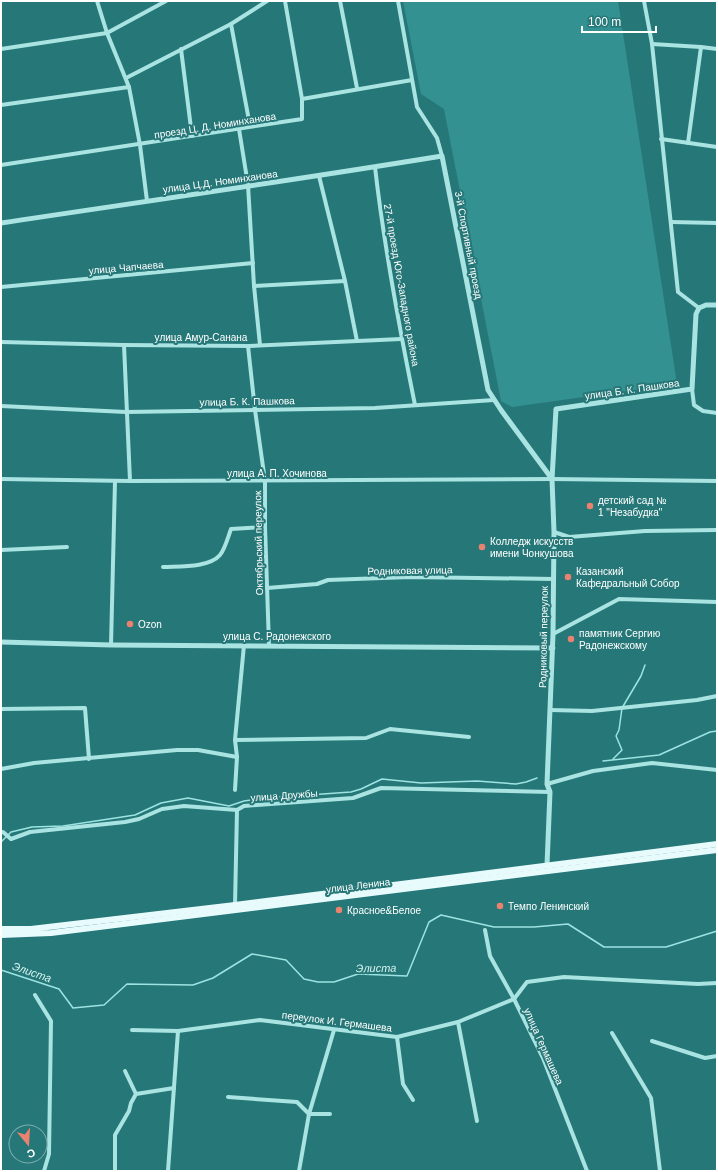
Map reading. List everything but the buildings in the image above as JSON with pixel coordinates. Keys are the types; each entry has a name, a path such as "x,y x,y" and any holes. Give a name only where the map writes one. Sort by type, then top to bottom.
{"main road":[{"name":"улица Ленина","path":"1,935 53,933 547,869 717,844"},
{"name":"улица Ленина","path":"1,929 31,929 717,850"}],"street":[{"path":"97,1 107,33 126,78 140,145 147,201"},
{"path":"1,48 107,33 166,1"},
{"path":"126,78 231,24 267,1"},
{"path":"285,1 302,99 357,88 412,80"},
{"path":"340,1 357,88"},
{"name":"3-й Спортивный проезд","path":"398,1 417,108 437,138 442,156 488,390 552,479"},
{"path":"644,1 652,44 678,292 699,308"},
{"path":"231,24 250,126"},
{"path":"652,44 717,49"},
{"path":"688,143 701,47"},
{"path":"181,49 192,136"},
{"path":"1,105 128,87"},
{"name":"проезд Ц. Д. Номинханова","path":"1,165 140,145 250,126 302,119 302,99"},
{"path":"239,129 248,186 254,286 260,345"},
{"path":"661,138 717,148"},
{"name":"улица Ц.Д. Номинханова","path":"1,223 319,176 442,156"},
{"name":"27-й проезд Юго-Западного района","path":"375,167 381,221 415,405"},
{"path":"319,176 345,281 357,341"},
{"path":"671,222 717,223"},
{"name":"улица Чапчаева","path":"1,287 253,263"},
{"path":"254,286 345,281"},
{"path":"692,389 696,314 699,308 706,305 717,305"},
{"name":"улица Амур-Санана","path":"1,342 248,346 402,339"},
{"path":"124,345 130,481"},
{"name":"Октябрьский переулок","path":"248,346 255,410 266,481 265,527 269,645"},
{"name":"улица Б. К. Пашкова","path":"556,409 692,389 694,405 703,412 717,412"},
{"name":"улица Б. К. Пашкова","path":"1,406 126,412 375,408 494,400"},
{"name":"Родниковый переулок","path":"547,869 550,792 547,784 553,648 554,579 552,479 556,409"},
{"name":"улица А. П. Хочинова","path":"1,479 115,481 552,479 717,481"},
{"path":"111,645 115,481"},
{"path":"163,567 207,564 215,560 221,554 231,529 265,527"},
{"path":"554,532 569,537 645,531 717,530"},
{"path":"1,550 67,547"},
{"name":"Родниковая улица","path":"267,588 317,584 328,580 410,577 554,579"},
{"path":"553,634 619,599 717,602"},
{"name":"улица С. Радонежского","path":"1,642 111,645 553,648"},
{"path":"235,790 237,757 235,740 244,645"},
{"path":"550,710 592,711 696,700 717,696"},
{"path":"1,709 85,708 89,759"},
{"path":"235,740 366,738 390,729 469,737"},
{"path":"1,769 34,763 177,750 198,750 237,757"},
{"path":"547,784 593,771 652,763 717,770"},
{"name":"улица Дружбы","path":"3,833 11,839 30,832 125,822 162,810 184,806 237,810 244,806 353,798 381,788 550,792"},
{"path":"235,905 237,810"},
{"name":"улица Гермашева","path":"485,930 490,956 543,1058 587,1171"},
{"path":"514,1000 527,982 564,977 698,984 717,983"},
{"path":"35,995 51,1022 49,1154 44,1171"},
{"name":"переулок И. Гермашева","path":"132,1030 178,1031 260,1020 397,1037 458,1022 514,1000"},
{"path":"458,1022 477,1121"},
{"path":"299,1171 309,1114 334,1030"},
{"path":"168,1171 178,1031"},
{"path":"612,1033 651,1098 660,1171"},
{"path":"397,1037 403,1084 413,1100"},
{"path":"652,1041 705,1058 717,1056"},
{"path":"125,1071 136,1094"},
{"path":"136,1094 174,1088"},
{"path":"115,1171 114,1135 129,1111 136,1094"},
{"path":"228,1097 297,1102 309,1114 330,1114"}],"shaded area":[{"path":"403,1 618,1 677,384 512,407 501,401 444,109 421,94"}],"waterway":[{"path":"613,759 622,750 616,736 619,730 622,708 641,676 645,665"},
{"path":"603,761 659,755 710,732 717,731"},
{"path":"1,842 11,832 32,827 63,826 135,815 161,803 188,798 229,806 244,801 266,798 351,792 382,779 421,783 477,781 516,784 537,778"},
{"name":"Элиста","path":"1,970 59,989 73,1008 104,1005 127,984 193,985 213,978 252,954 286,960 304,979 318,982 334,982 358,974 407,976 429,922 441,915 494,927 534,927 568,924 604,947 666,947 717,931"}],"place":[{"name":"детский сад № 1 \"Незабудка\"","path":"590,506"},
{"name":"Колледж искусств имени Чонкушова","path":"482,547"},
{"name":"Казанский Кафедральный Собор","path":"568,577"},
{"name":"Ozon","path":"130,624"},
{"name":"памятник Сергию Радонежскому","path":"571,639"},
{"name":"Темпо Ленинский","path":"500,906"},
{"name":"Красное&Белое","path":"339,910"}]}
